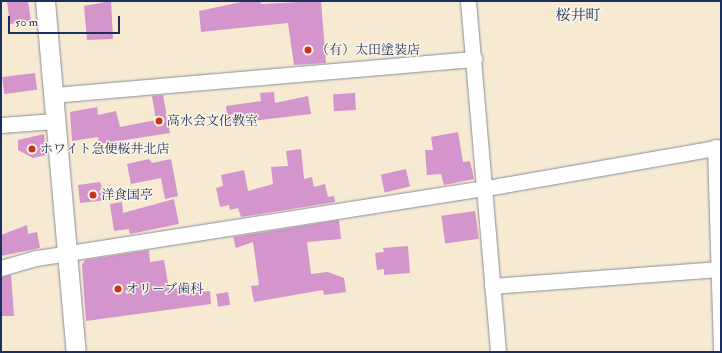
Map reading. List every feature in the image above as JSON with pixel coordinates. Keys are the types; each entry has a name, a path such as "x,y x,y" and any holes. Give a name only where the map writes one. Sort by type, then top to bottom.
{"street":[{"path":"45,1 76,352"},
{"path":"468,1 486,188 498,352"},
{"path":"53,95 474,59"},
{"path":"1,125 55,120"},
{"path":"1,268 67,254 486,188 718,147 718,269 721,352"},
{"path":"492,286 718,269"}],"building":[{"path":"7,1 28,1 31,21 10,24"},
{"path":"111,1 113,39 87,40 84,6"},
{"path":"246,1 260,1 261,4 321,1 326,63 294,65 288,23 201,32 199,11"},
{"path":"35,73 37,90 4,94 2,77"},
{"path":"274,92 275,103 308,96 311,114 228,124 226,106 261,101 260,93"},
{"path":"355,93 356,110 334,111 333,94"},
{"path":"163,95 170,133 99,144 98,137 72,141 70,112 97,107 98,115 116,111 120,127 156,120 152,96"},
{"path":"458,132 463,162 470,161 474,179 444,185 441,174 427,175 425,150 433,150 431,137"},
{"path":"44,134 46,155 33,158 18,150 18,140"},
{"path":"301,149 304,179 312,177 314,187 325,184 328,197 334,196 335,202 241,217 238,208 230,210 229,205 220,207 216,188 223,186 221,175 244,170 248,191 273,184 271,167 288,166 286,151"},
{"path":"149,159 152,163 171,159 178,196 165,199 161,178 131,184 127,164"},
{"path":"406,169 410,187 385,192 381,175"},
{"name":"洋食国亭","path":"100,182 107,200 80,203 78,185"},
{"path":"174,199 179,224 130,234 129,229 114,231 110,204 122,202 123,213"},
{"path":"475,211 479,239 445,243 441,216"},
{"path":"339,220 341,239 307,242 311,274 328,272 344,278 346,292 324,295 323,290 254,302 251,286 259,285 253,242 236,248 233,237"},
{"path":"27,225 28,234 37,232 40,248 1,256 1,235"},
{"path":"408,246 410,273 384,275 384,269 377,270 375,253 384,252 383,248"},
{"name":"オリーブ歯科","path":"149,250 150,262 164,260 169,289 201,286 201,292 210,291 211,304 86,321 82,265 85,260"},
{"path":"11,275 14,316 1,316 1,277"},
{"path":"228,292 230,305 218,307 216,294"}],"place":[{"name":"（有）太田塗装店","path":"308,50"},
{"name":"高水会文化教室","path":"159,121"},
{"name":"ホワイト急便桜井北店","path":"32,149"},
{"name":"洋食国亭","path":"93,195"},
{"name":"オリーブ歯科","path":"118,289"}],"district":[{"name":"桜井町","path":"578,16"}]}
